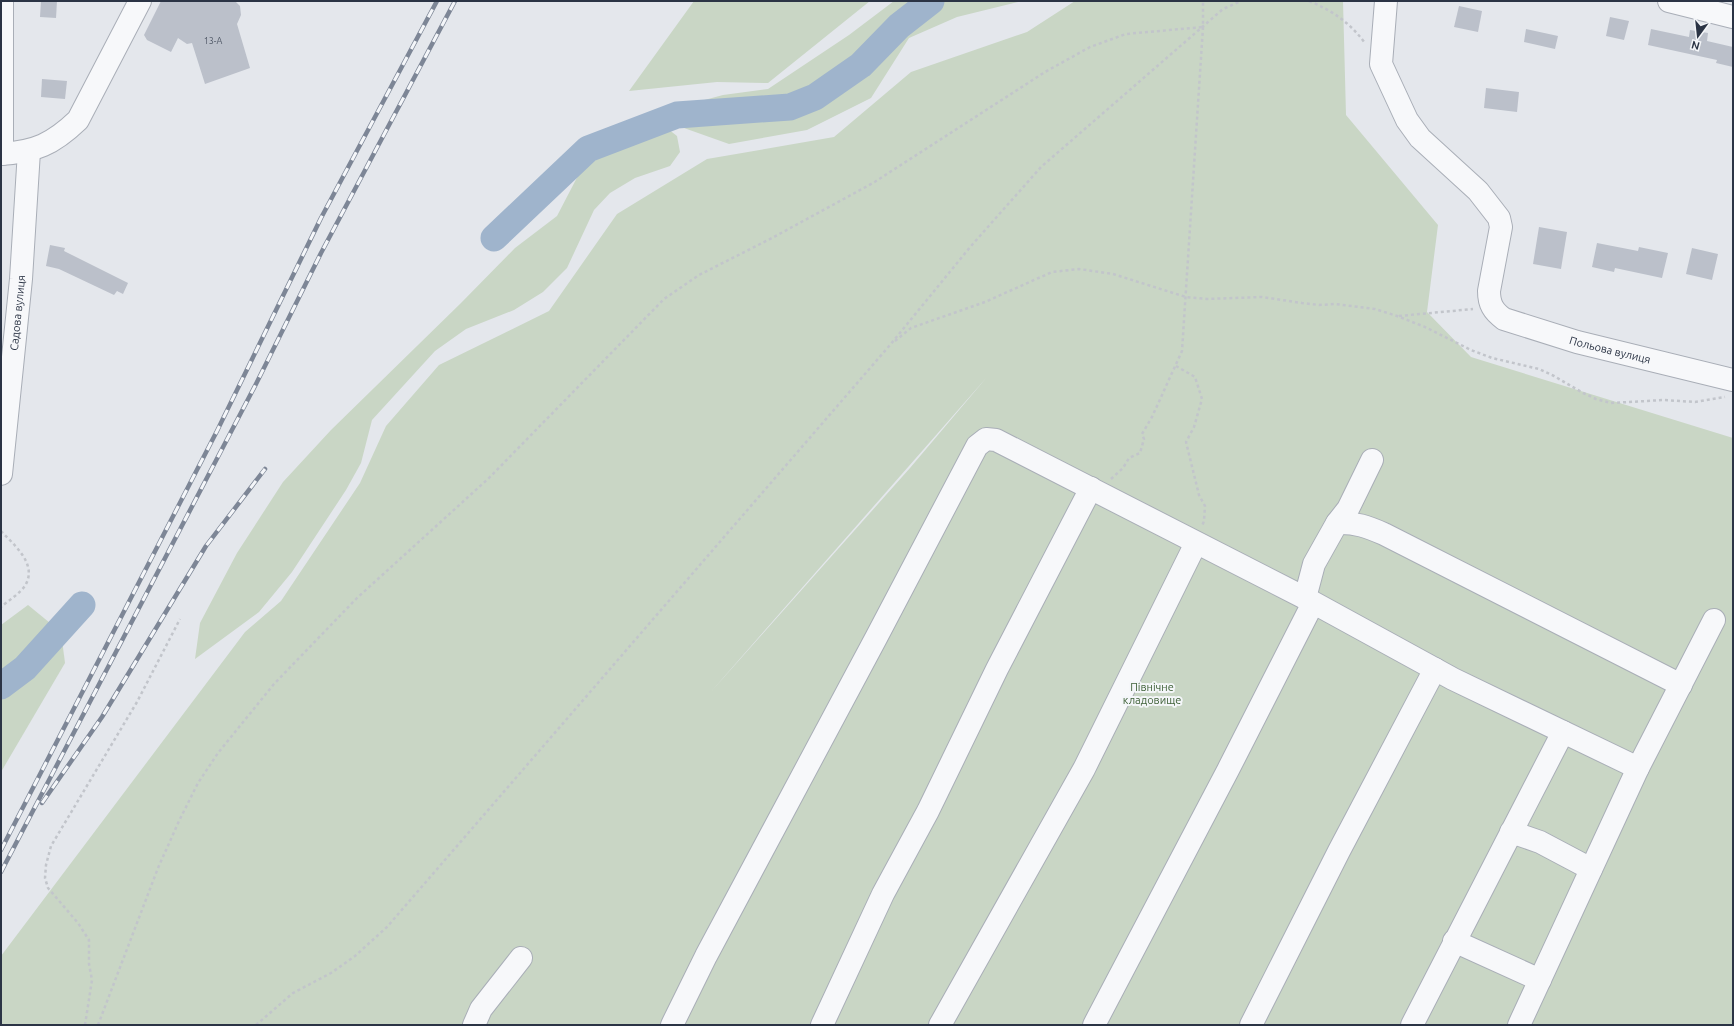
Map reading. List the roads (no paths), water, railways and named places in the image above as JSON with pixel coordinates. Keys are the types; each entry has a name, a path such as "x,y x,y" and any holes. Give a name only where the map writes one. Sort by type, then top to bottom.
{"street":[{"path":"2,1 1,154 29,151 47,145 63,134 78,120 140,1"},
{"name":"Польова вулиця","path":"1386,1 1381,64 1407,120 1420,138 1478,191 1499,218 1501,227 1489,291 1489,301 1495,311 1504,319 1730,388"},
{"path":"1674,2 1707,1"},
{"path":"1674,2 1733,17"},
{"name":"Садова вулиця","path":"1,474 21,279 29,151"},
{"path":"672,1025 706,956 977,446 986,439 996,440 1309,601 1435,669 1638,768"},
{"path":"1094,1025 1228,770 1309,601 1314,564 1337,523 1348,509 1372,460"},
{"path":"822,1025 883,894 928,811 997,669 1091,488"},
{"path":"1337,523 1350,523 1366,526 1384,534 1680,685"},
{"path":"940,1025 1084,769 1196,543"},
{"path":"1519,1025 1638,768 1714,620"},
{"path":"1251,1025 1339,851 1435,669"},
{"path":"1412,1025 1563,732"},
{"path":"1511,832 1540,842 1591,869"},
{"path":"1454,941 1540,980"},
{"path":"474,1025 481,1009 521,958"}],"waterway":[{"path":"494,238 588,149 677,115 790,107 815,97 861,65 899,26 931,1"},
{"path":"1,686 25,668 82,605"}],"railway":[{"path":"1,850 217,431 321,218 437,1"},
{"path":"1,872 256,384 321,253 455,1"},
{"path":"42,803 102,717 206,546 265,469"}],"park label":[{"name":"Північне кладовище","path":"1152,693"}]}
